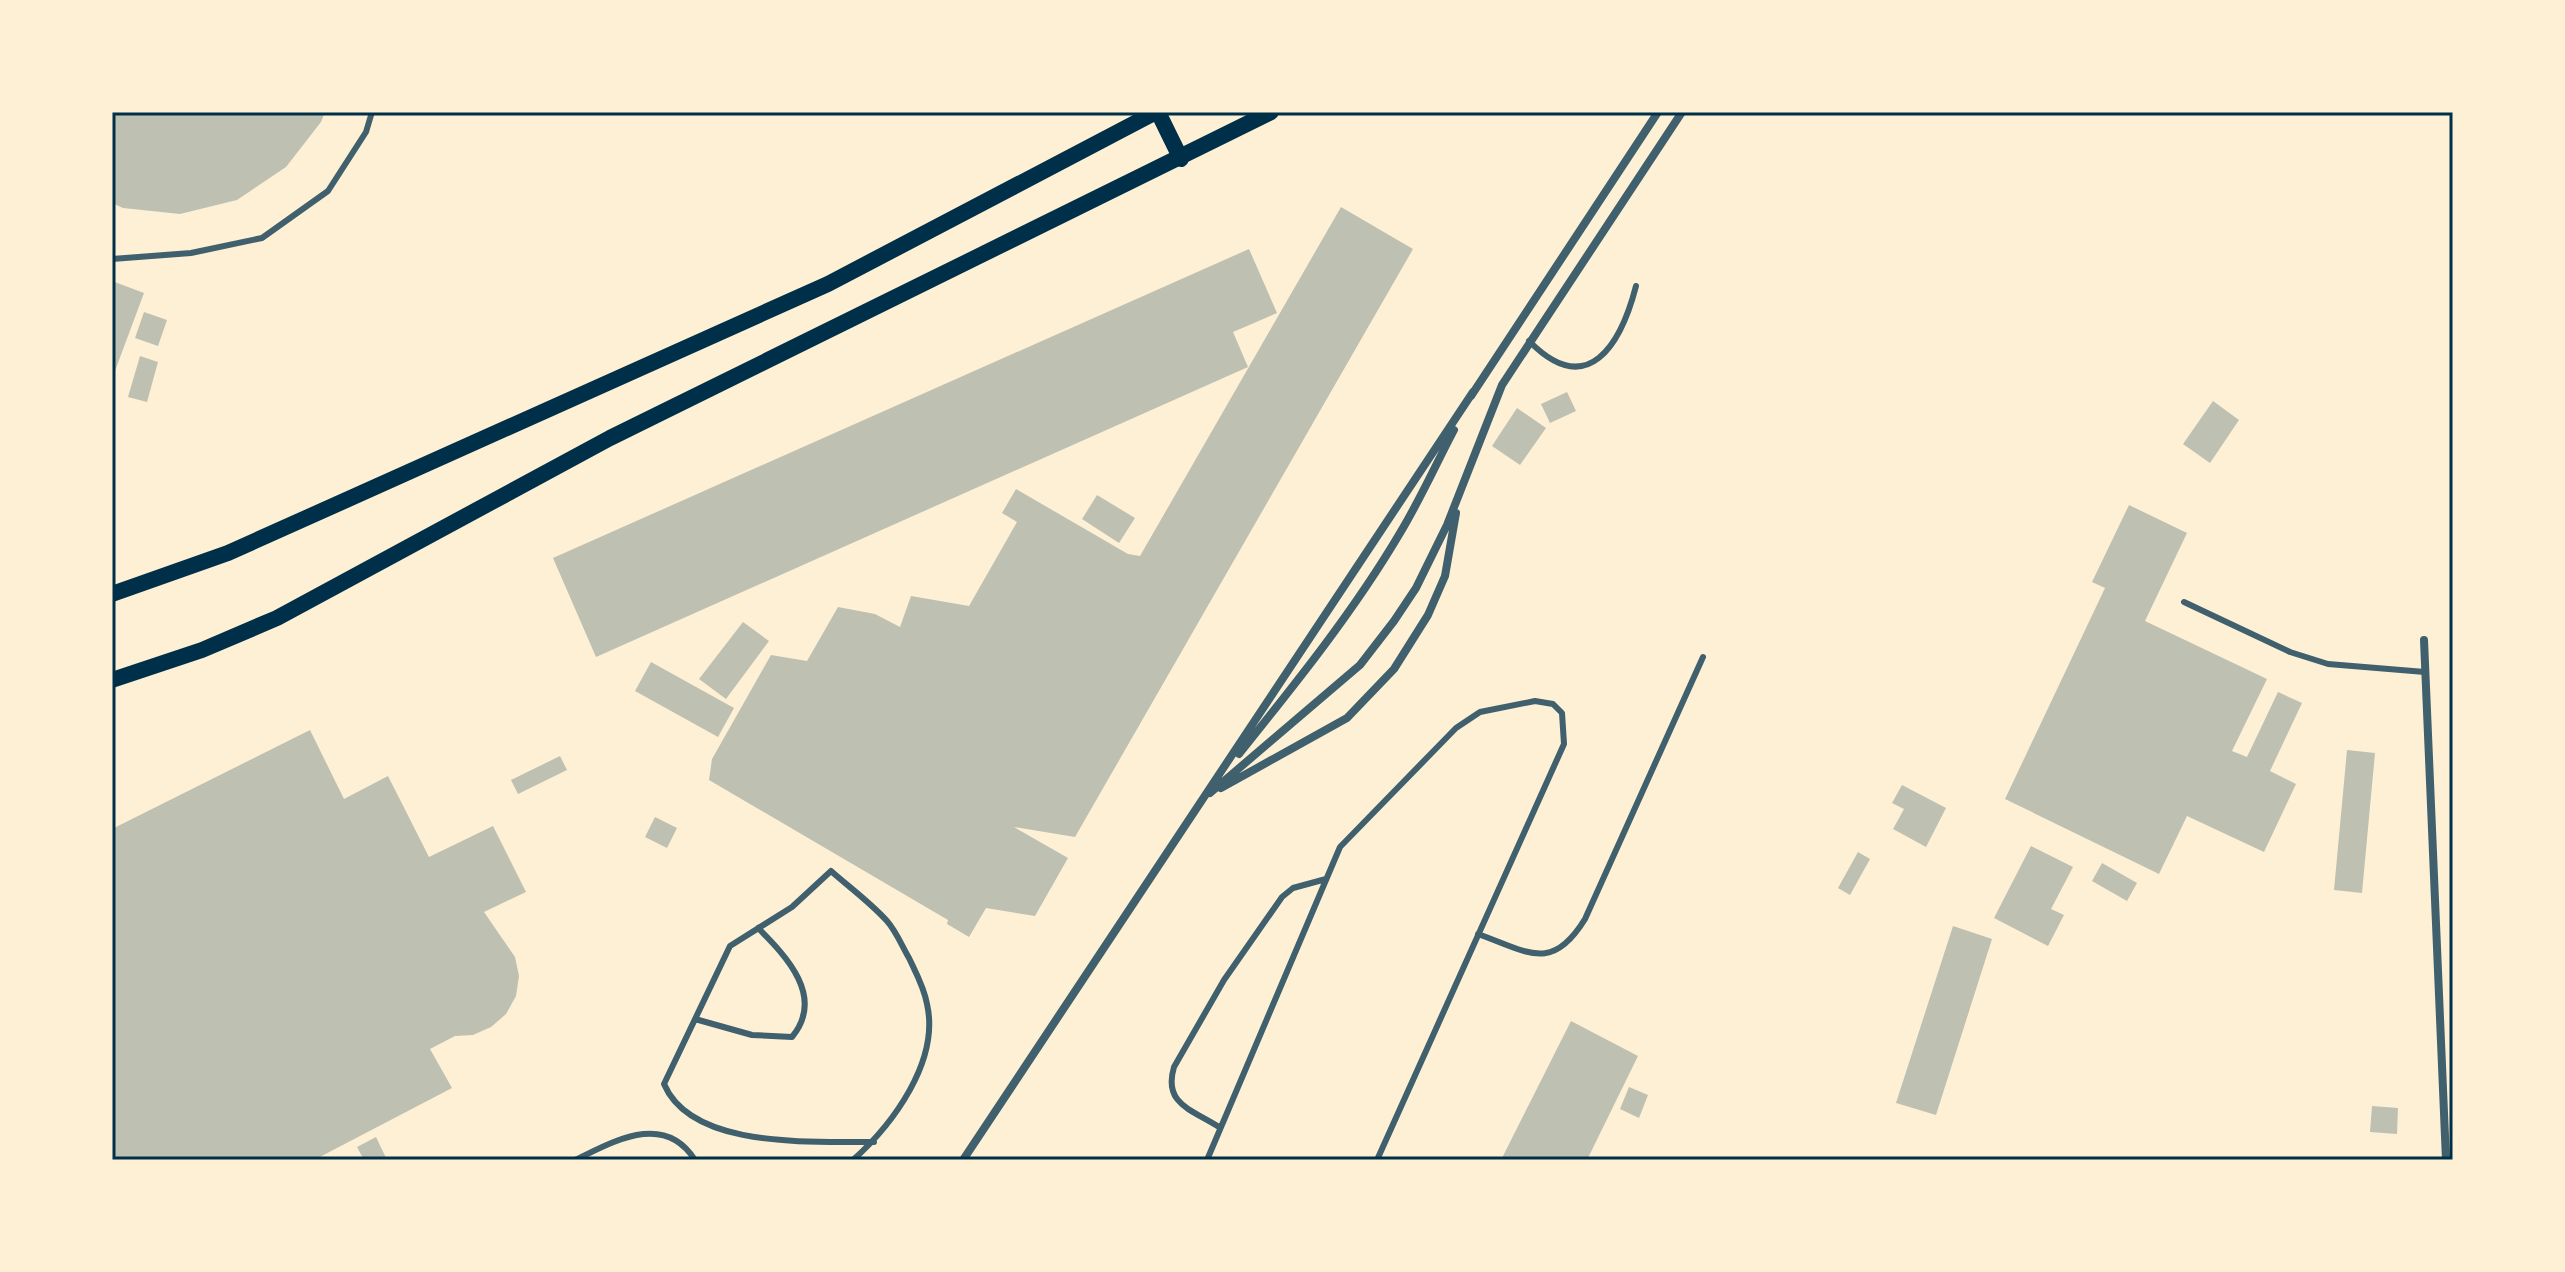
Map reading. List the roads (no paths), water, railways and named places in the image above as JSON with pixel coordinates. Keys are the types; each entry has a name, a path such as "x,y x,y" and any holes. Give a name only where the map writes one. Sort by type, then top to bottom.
{"main road":[{"path":"112,594 228,553 731,329 828,284 1157,112 1181,159"},
{"path":"112,680 202,650 277,618 610,438 1271,112"}],"street":[{"path":"963,1160 1658,112"},
{"path":"1203,798 1323,699 1373,650 1416,588 1461,488 1502,385 1682,112"},
{"path":"1203,798 1317,655 1368,582 1401,532 1473,392"},
{"path":"1203,798 1347,718 1394,669 1428,615 1445,576 1461,488"},
{"path":"2424,640 2446,1160"}],"lane":[{"path":"112,259 191,253 262,238 328,191 366,132 372,112"},
{"path":"1529,341 1559,364 1591,364 1602,359 1615,342 1636,286"},
{"path":"2184,602 2290,652 2328,664 2425,672"},
{"path":"1478,934 1536,955 1553,954 1571,942 1585,919 1703,657"},
{"path":"1207,1160 1340,847 1456,728 1480,712 1535,701 1553,704 1562,713 1564,744 1377,1160"},
{"path":"853,1160 874,1142 911,1087 923,1059 929,1030 928,1006 904,950 888,922 831,871 792,907 730,946 664,1084 679,1107 708,1124 766,1140 874,1142"},
{"path":"1219,1127 1175,1099 1169,1083 1174,1067 1224,980 1282,897 1293,888 1326,879"},
{"path":"695,1019 752,1035 792,1037 802,1024 806,1009 801,980 758,928"},
{"path":"575,1160 628,1135 653,1132 670,1139 695,1160"}]}
